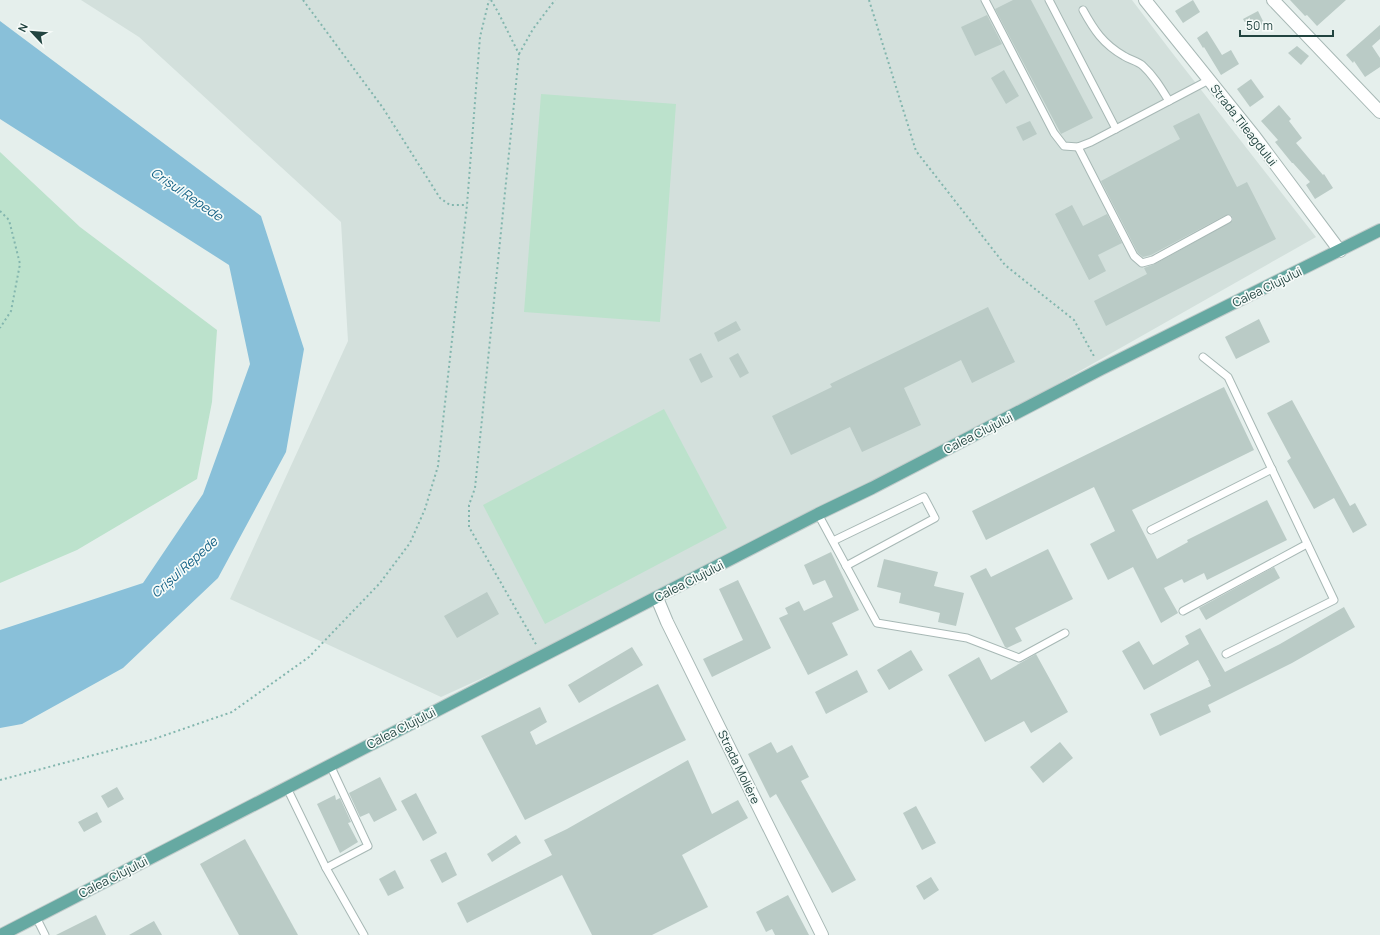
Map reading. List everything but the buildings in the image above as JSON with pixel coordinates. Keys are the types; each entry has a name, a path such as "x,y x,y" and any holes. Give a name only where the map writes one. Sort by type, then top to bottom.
{"main road":[{"name":"Calea Clujului","path":"1,935 13,932 36,917 818,514 872,488 1102,369 1380,230"}],"street":[{"name":"Strada Tileagdului","path":"1145,0 1209,80 1340,251"},
{"path":"1273,0 1380,112"},
{"name":"Strada Molière","path":"657,598 667,622 822,935"}],"lane":[{"path":"985,0 1054,133 1064,146 1078,147 1116,129 1209,80"},
{"path":"1049,0 1116,129"},
{"path":"1083,10 1091,25 1106,44 1124,56 1142,65 1156,79 1169,101"},
{"path":"1078,147 1134,256 1142,263 1153,260 1228,220"},
{"path":"1203,357 1228,377 1334,600 1226,654"},
{"path":"1150,530 1272,469"},
{"path":"833,541 924,497 936,518 846,566"},
{"path":"818,514 877,623 966,638 1019,658 1065,633"},
{"path":"1183,611 1307,544"},
{"path":"326,868 368,846 330,766"},
{"path":"287,788 326,868 364,935"},
{"path":"36,917 45,935"}],"path":[{"path":"303,0 383,108 440,198 450,205 467,205"},
{"path":"0,780 154,739 232,712 308,657 380,583 410,543 425,510 438,466 467,205 480,37 490,0"},
{"path":"490,0 498,12 519,54"},
{"path":"543,656 469,526 469,505 475,488 519,54 533,29 555,0"},
{"path":"869,0 916,151 1005,265 1074,320 1102,369"},
{"path":"0,211 8,220 20,264 11,311 0,328"}],"shaded area":[{"path":"81,0 1132,0 1316,237 849,502 657,598 441,697 230,599 348,341 341,222 139,37"}],"green space":[{"path":"541,94 676,104 660,322 524,312"},
{"path":"0,152 80,227 217,330 212,402 197,479 77,550 0,583"},
{"path":"664,409 727,528 545,624 483,505"}],"water":[{"name":"Crișul Repede","path":"0,21 261,216 304,349 286,452 218,578 123,668 22,724 0,728 0,630 143,583 203,494 250,364 229,265 0,119"}]}
